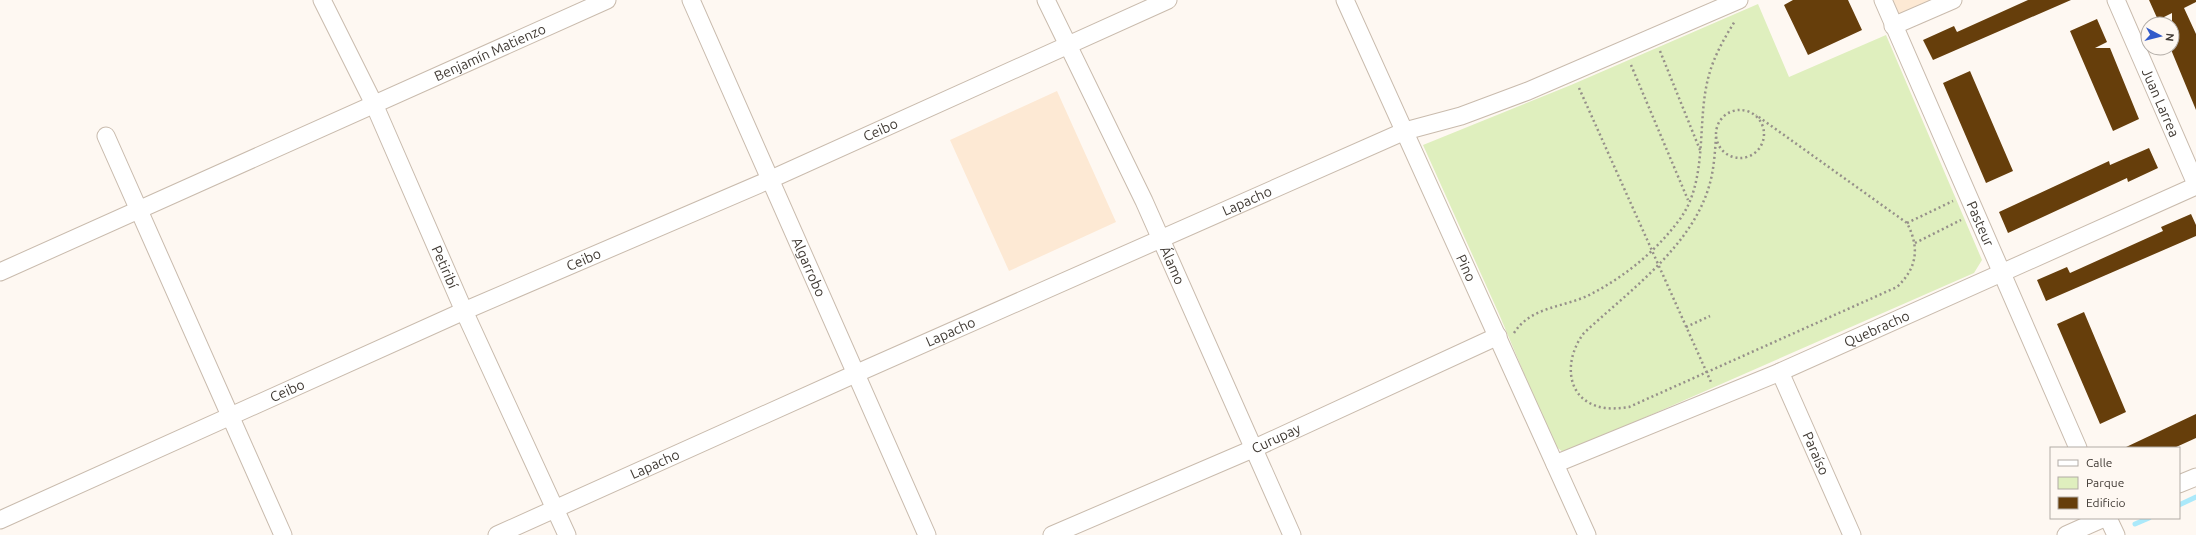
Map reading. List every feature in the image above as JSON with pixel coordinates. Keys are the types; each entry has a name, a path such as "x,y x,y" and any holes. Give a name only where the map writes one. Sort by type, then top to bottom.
{"street":[{"name":"Petiribí","path":"322,0 374,104 464,311 567,535"},
{"name":"Benjamín Matienzo","path":"0,272 607,0"},
{"name":"Algarrobo","path":"691,0 769,180 927,535"},
{"name":"Álamo","path":"1046,0 1161,240 1255,448 1292,535"},
{"name":"Ceibo","path":"0,520 464,311 769,180 1168,0"},
{"name":"Pino","path":"1345,0 1587,535"},
{"name":"Lapacho","path":"498,535 855,374 1405,131 1461,116 1572,72 1739,0"},
{"name":"Pasteur","path":"1883,0 1893,26 2078,447"},
{"path":"1893,26 1953,0"},
{"name":"Juan Larrea","path":"2116,0 2196,185"},
{"path":"106,136 140,209 283,535"},
{"name":"Quebracho","path":"1555,464 1780,372 2196,185"},
{"name":"Curupay","path":"1052,535 1501,342"},
{"name":"Paraíso","path":"1780,372 1852,535"},
{"path":"2180,484 2196,477"},
{"path":"2066,535 2102,519"},
{"path":"2108,519 2116,535"},
{"path":"0,529 3,535"}],"path":[{"path":"1501,342 1531,315 1541,310 1565,305 1592,294 1619,277 1652,251 1666,237 1681,217 1689,200 1701,151 1704,103 1709,76 1716,54 1738,17"},
{"path":"1654,37 1701,151"},
{"path":"1624,50 1689,200"},
{"path":"1572,72 1718,398"},
{"path":"1740,109 1756,115 1907,223 1915,242 1916,255 1913,267 1906,279 1897,287 1629,407 1616,409 1604,408 1592,404 1576,390 1570,367 1571,355 1576,343 1584,333 1676,247 1702,204 1710,183 1716,137 1716,129 1725,115 1740,109"},
{"path":"1716,137 1719,145 1731,156 1738,158 1753,154 1759,150 1764,136 1761,121 1756,115"},
{"path":"1907,223 1967,195"},
{"path":"1915,242 1975,213"},
{"path":"1686,327 1710,316"}],"shaded area":[{"path":"1893,0 1937,0 1899,16"},
{"path":"1057,91 1116,222 1009,271 950,140"}],"green space":[{"path":"1758,4 1789,77 1886,35 1982,260 1974,273 1564,453 1554,445 1499,314 1423,145 1571,85"}],"building":[{"path":"1793,0 1848,0 1862,30 1808,55 1784,5"},
{"path":"2028,0 2071,0 1933,60 1923,40 1954,26 1957,32"},
{"path":"2149,0 2196,0 2196,2 2184,8 2196,34 2196,110 2174,56 2180,56 2180,16 2172,16 2172,13 2166,16 2156,16"},
{"path":"2097,19 2107,42 2095,48 2110,48 2139,119 2113,131 2070,31"},
{"path":"1970,71 2013,171 1986,183 1943,83"},
{"path":"2149,148 2158,168 2128,182 2127,178 2008,233 1999,212 2109,161 2110,165"},
{"path":"2191,214 2196,225 2196,236 2046,301 2037,280 2067,267 2070,273 2163,231 2161,227"},
{"path":"2084,312 2126,412 2100,424 2057,324"},
{"path":"2196,414 2196,438 2176,447 2126,447"}],"waterway":[{"path":"2180,505 2196,497"},
{"path":"2135,524 2147,519"}]}
